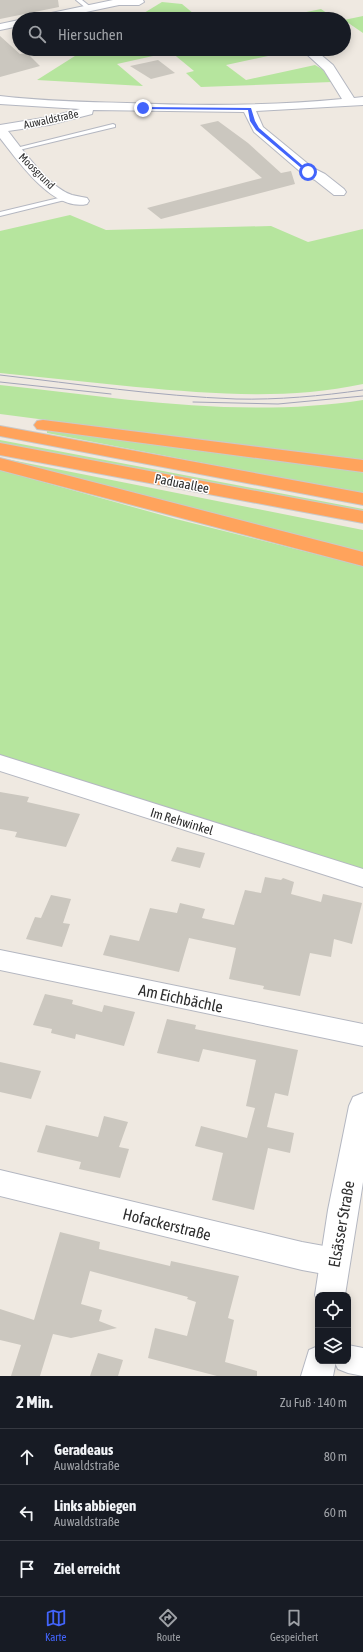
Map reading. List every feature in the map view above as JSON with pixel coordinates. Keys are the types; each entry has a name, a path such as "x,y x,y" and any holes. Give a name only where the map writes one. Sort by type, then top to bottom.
{"highway":[{"path":"0,419 363,466"},
{"name":"Paduaallee","path":"0,430 363,499"},
{"name":"Paduaallee","path":"0,448 363,517"},
{"path":"0,464 363,559"}],"main road":[{"name":"Elsässer Straße","path":"330,1292 363,1106"},
{"path":"317,1376 319,1364"}],"street":[{"path":"70,12 119,2 140,1"},
{"path":"0,26 12,23"},
{"name":"Auwaldstraße","path":"315,56 329,68 357,102"},
{"name":"Auwaldstraße","path":"4,110 101,106 249,109 357,102"},
{"name":"Auwaldstraße","path":"0,130 55,120 101,106"},
{"path":"249,109 252,121 258,129 308,172 320,177 339,192"},
{"name":"Moosgrund","path":"0,130 15,149 55,190 67,198 82,201"},
{"name":"Im Rehwinkel","path":"0,763 363,878"},
{"name":"Am Eichbächle","path":"0,960 363,1035"},
{"name":"Hofackerstraße","path":"0,1183 302,1256 335,1262"},
{"path":"351,1360 363,1362"}],"lane":[{"path":"79,0 89,8"},
{"path":"15,149 113,126"},
{"path":"0,214 67,198"}],"green space":[{"path":"162,2 182,4 192,12 146,12"},
{"path":"321,9 325,12 306,12"},
{"path":"363,16 363,33 351,25 351,19"},
{"path":"75,56 153,56 117,64 143,86 37,80"},
{"path":"176,56 268,56 226,65 246,80 315,65 322,69 332,82 201,87 186,73 194,71"},
{"path":"70,215 106,230 271,226 308,242 363,229 363,384 307,392 250,394 193,392 0,373 0,231"},
{"path":"0,385 136,400 227,407 272,408 363,400 363,461 0,414"},
{"path":"47,429 363,471 363,494 47,433"},
{"path":"0,440 363,509 363,514 0,444"},
{"path":"1,459 363,530 363,553"},
{"path":"0,470 176,519 363,566 363,870 0,757"}],"building":[{"path":"0,0 58,0 59,7 34,12 12,12 12,17 0,19"},
{"path":"0,36 12,47 12,56 30,56 40,66 0,77"},
{"path":"158,60 175,73 151,79 130,66"},
{"path":"218,121 248,143 281,173 291,171 295,184 161,219 147,208 262,178 200,125"},
{"path":"0,792 29,797 27,802 80,814 66,847 15,837 17,832 0,829"},
{"path":"177,847 205,853 200,868 171,861"},
{"path":"265,877 281,880 283,878 294,882 291,894 321,902 323,894 362,903 352,944 334,939 331,957 310,953 300,996 263,989 264,986 229,979 236,948 189,938 179,972 103,955 110,935 139,941 150,908 177,913 180,903 205,909 202,918 234,925 245,890 261,893"},
{"path":"51,895 71,899 63,923 70,924 62,947 26,939 35,917 41,918"},
{"path":"45,994 73,1000 72,1004 102,1012 104,1005 135,1012 124,1046 76,1034 75,1039 51,1033 52,1029 33,1025"},
{"path":"167,1019 196,1025 195,1029 298,1050 288,1096 275,1093 267,1127 294,1133 290,1153 268,1148 254,1210 212,1200 223,1153 195,1146 201,1126 247,1138 255,1108 246,1106 256,1060 203,1049 199,1062 157,1053"},
{"path":"0,1062 41,1071 31,1099 0,1092"},
{"path":"104,1116 128,1122 119,1147 129,1149 120,1178 79,1169 81,1162 37,1152 46,1125 98,1137"},
{"path":"60,1232 100,1242 99,1249 170,1266 171,1261 239,1276 228,1318 234,1320 225,1362 257,1371 257,1376 217,1376 148,1358 155,1328 187,1336 196,1302 187,1299 188,1297 90,1271 81,1304 102,1310 99,1321 117,1328 71,1338 53,1334 40,1376 11,1376 21,1345 0,1340 0,1309 34,1320"},
{"path":"98,1353 123,1360 118,1376 90,1376"}],"tram line":[{"path":"0,375 88,386 236,399 300,397 363,390"},
{"path":"0,382 111,394"},
{"path":"193,402 278,404 363,396"}],"route":[{"path":"143,108 249,109 252,121 258,129 308,172"}]}
